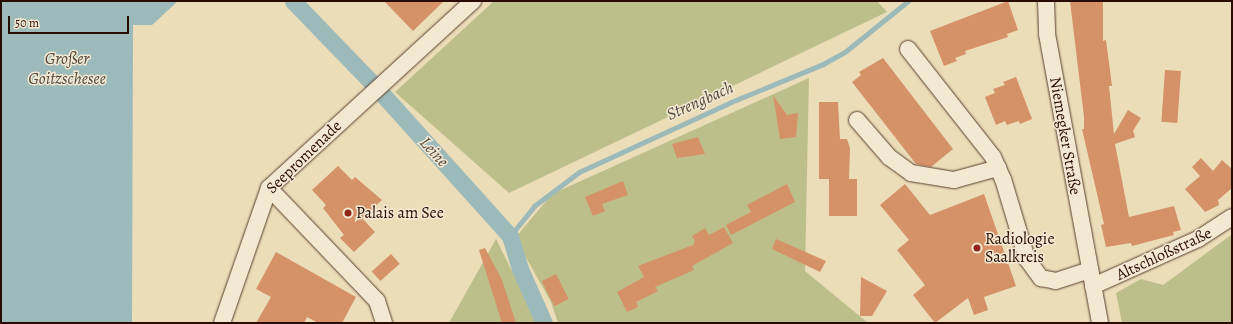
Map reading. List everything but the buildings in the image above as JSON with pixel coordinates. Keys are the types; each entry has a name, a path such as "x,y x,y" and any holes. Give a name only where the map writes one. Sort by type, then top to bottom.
{"street":[{"name":"Seepromenade","path":"222,323 269,188 473,1"},
{"name":"Niemegker Straße","path":"1046,1 1047,34 1100,323"},
{"path":"908,49 993,157 998,168 1027,259 1041,278 1056,282 1091,278"},
{"path":"857,120 889,157 911,173 954,180 998,168"},
{"path":"269,188 377,301 384,323"},
{"name":"Altschloßstraße","path":"1091,278 1198,239 1232,217"}],"green space":[{"path":"494,1 877,1 887,12 509,193 395,92"},
{"path":"809,78 805,271 868,323 558,323 551,302 515,238 552,194"},
{"path":"1231,235 1232,323 1122,323 1116,293 1141,279 1163,285"},
{"path":"496,239 538,323 449,323"}],"water":[{"name":"Großer Goitzschesee","path":"1,1 178,1 152,25 133,25 132,323 1,323"}],"waterway":[{"name":"Leine","path":"293,1 375,86 510,236 520,269 544,323"},
{"name":"Strengbach","path":"510,236 534,206 579,172 731,102 823,64 846,51 908,1"}],"place":[{"name":"Palais am See","path":"348,213"},
{"name":"Radiologie Saalkreis","path":"977,248"}]}
